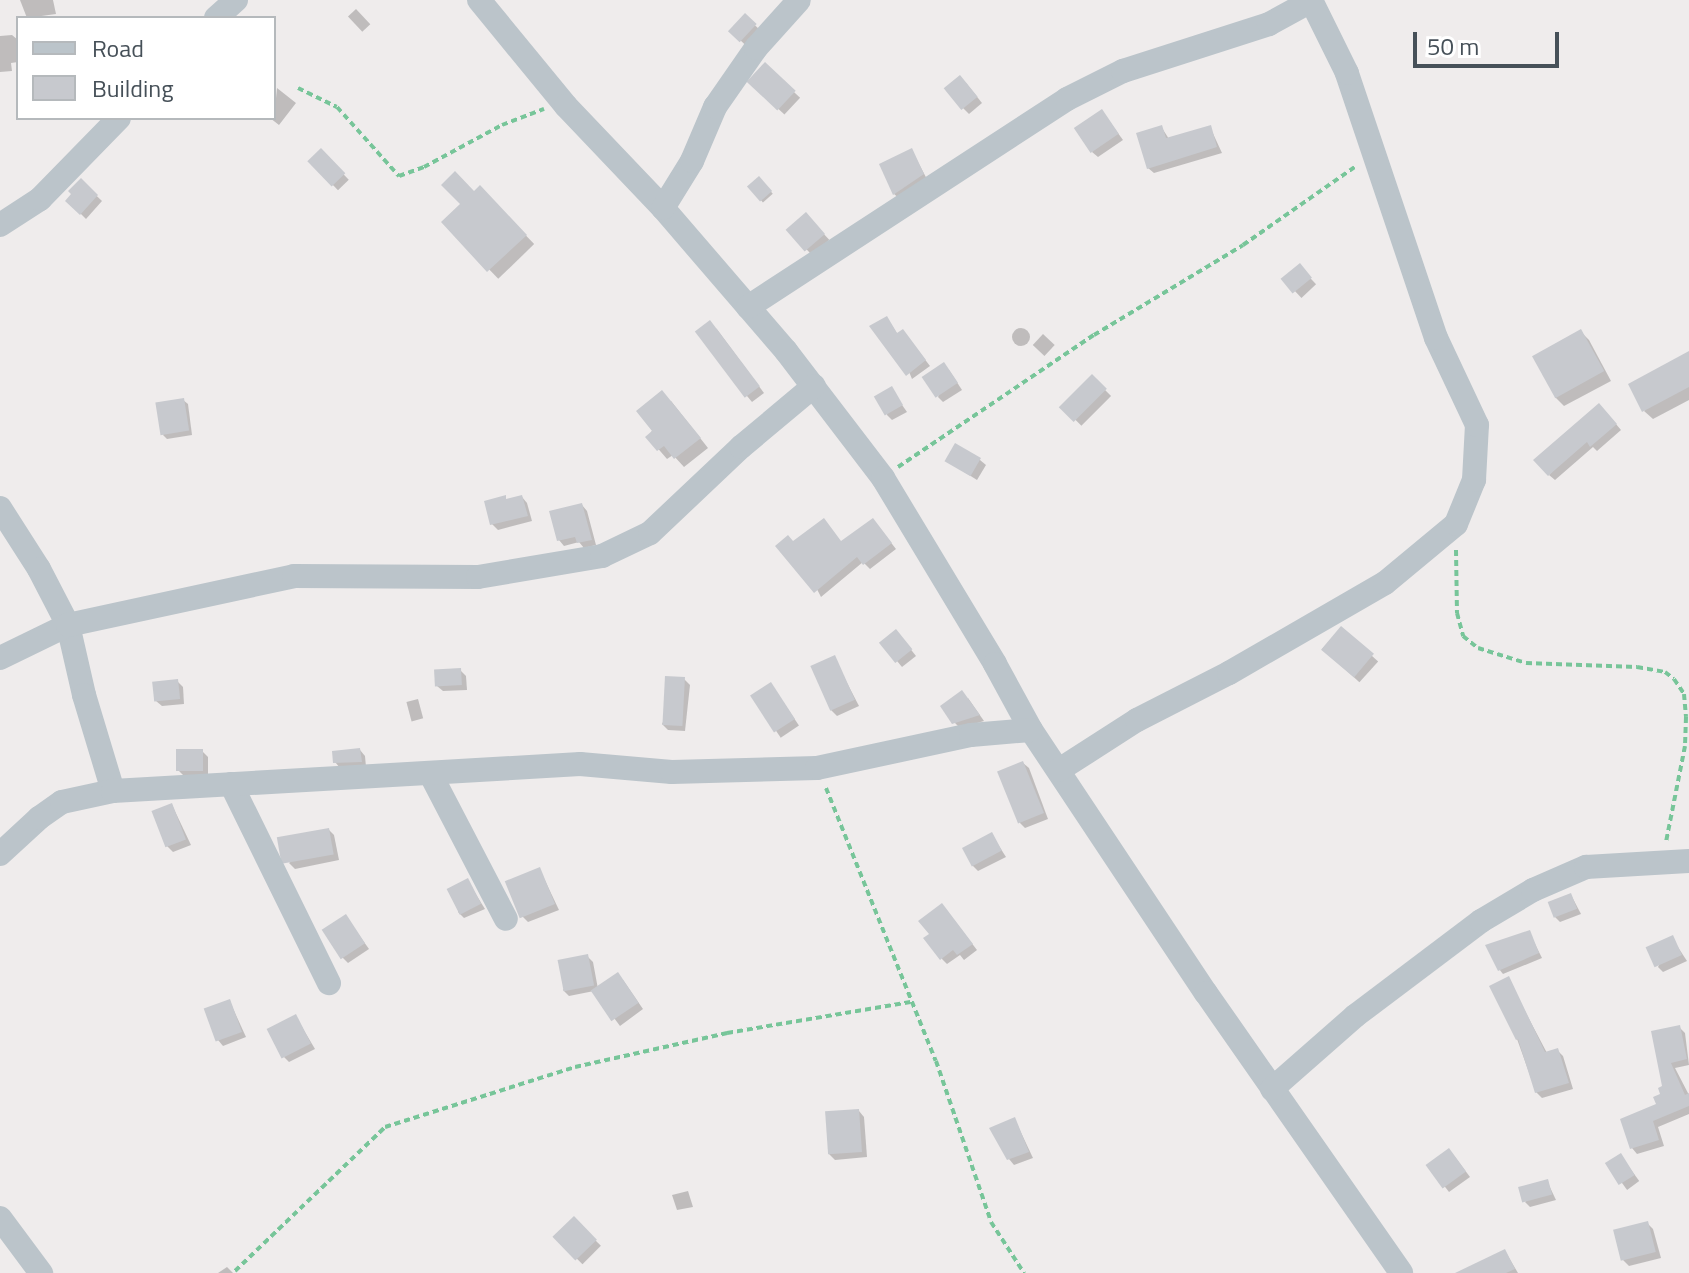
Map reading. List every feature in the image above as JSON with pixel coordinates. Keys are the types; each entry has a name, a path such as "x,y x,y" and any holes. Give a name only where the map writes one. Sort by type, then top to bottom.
{"street":[{"path":"479,0 566,106 663,208 748,307 814,386 883,478 1031,730 1272,1089 1401,1273"},
{"path":"663,208 692,161 715,107 756,48 799,0"},
{"path":"748,307 1067,99 1123,71 1269,24 1311,1 1347,73 1436,338 1477,425 1474,480 1456,524 1385,583 1229,673 1137,720 1059,770"},
{"path":"0,225 40,199 117,120"},
{"path":"0,658 68,625 294,576 478,577 602,556 650,533 741,447 814,386"},
{"path":"0,508 39,569 68,625 84,695 113,791"},
{"path":"0,854 39,818 62,802 113,791 580,764 672,772 817,768 971,735 1031,730"},
{"path":"431,775 506,919"},
{"path":"231,784 329,983"},
{"path":"1272,1089 1355,1016 1415,970 1481,921 1533,890 1586,867 1689,861"},
{"path":"0,1218 41,1273"}],"path":[{"path":"298,88 337,107 399,176 424,167 534,110 566,106"},
{"path":"883,478 1094,335 1243,245 1375,154"},
{"path":"1456,524 1457,613 1463,636 1478,648 1526,663 1637,667 1665,672 1684,694 1685,746 1668,818 1664,862"},
{"path":"817,768 936,1061 991,1222 1024,1273"},
{"path":"235,1271 385,1127 575,1067 727,1033 910,1002"}],"building":[{"path":"745,13 757,24 740,42 728,31"},
{"path":"765,62 796,91 777,110 747,82"},
{"path":"960,75 978,97 961,110 944,88"},
{"path":"1102,109 1119,134 1091,153 1074,128"},
{"path":"1162,125 1166,138 1211,125 1217,147 1147,169 1136,133"},
{"path":"321,148 345,173 332,186 307,161"},
{"path":"912,148 924,174 893,195 879,164"},
{"path":"455,171 474,191 480,185 527,235 487,272 441,222 460,204 441,185"},
{"path":"759,176 772,191 760,202 747,186"},
{"path":"81,178 98,195 80,215 65,201 71,194 68,191"},
{"path":"806,212 825,234 805,252 786,230"},
{"path":"1300,263 1312,278 1293,293 1281,279"},
{"path":"887,316 897,333 903,329 926,360 906,376 869,326"},
{"path":"710,320 760,386 745,398 695,331"},
{"path":"1581,329 1604,371 1555,398 1532,356"},
{"path":"1689,351 1689,387 1642,412 1628,384"},
{"path":"944,362 958,383 936,398 922,377"},
{"path":"1092,374 1107,389 1074,422 1059,407"},
{"path":"892,386 903,405 885,416 874,396"},
{"path":"662,390 701,438 674,459 664,446 657,451 645,437 652,431 636,411"},
{"path":"184,398 189,431 161,435 155,403"},
{"path":"1599,403 1617,424 1590,447 1587,442 1548,476 1533,460"},
{"path":"955,443 981,458 970,476 944,461"},
{"path":"506,495 506,499 522,495 528,516 490,525 484,501"},
{"path":"582,503 592,540 577,543 575,537 557,541 549,511"},
{"path":"824,518 841,541 873,518 892,543 863,565 857,557 814,593 775,546 788,535 793,541"},
{"path":"1341,626 1374,654 1354,677 1321,650"},
{"path":"896,629 912,649 895,663 879,643"},
{"path":"835,655 855,700 830,711 810,666"},
{"path":"461,668 462,685 435,686 434,669"},
{"path":"665,676 685,677 682,726 662,725"},
{"path":"178,679 180,699 154,702 152,682"},
{"path":"771,682 795,719 774,733 750,696"},
{"path":"962,690 980,715 952,724 940,706"},
{"path":"360,748 362,762 333,763 332,751"},
{"path":"176,749 203,749 203,771 176,771"},
{"path":"1023,761 1044,813 1018,823 997,771"},
{"path":"172,803 186,839 165,847 151,811"},
{"path":"329,828 334,855 281,864 277,837"},
{"path":"992,832 1002,851 972,867 962,848"},
{"path":"540,867 555,904 520,918 505,881"},
{"path":"468,878 481,904 460,915 447,889"},
{"path":"1571,893 1577,909 1554,918 1548,902"},
{"path":"942,903 973,944 957,955 953,950 940,960 923,938 929,934 918,921"},
{"path":"346,914 365,943 341,959 322,930"},
{"path":"1530,930 1539,953 1498,971 1485,945"},
{"path":"1673,935 1682,955 1655,967 1646,947"},
{"path":"588,954 594,985 564,991 558,960"},
{"path":"618,972 639,1003 611,1021 591,990"},
{"path":"1509,976 1545,1052 1558,1048 1569,1083 1535,1093 1518,1039 1489,986"},
{"path":"230,999 242,1032 216,1041 204,1009"},
{"path":"296,1014 311,1043 282,1058 267,1029"},
{"path":"1680,1025 1687,1059 1671,1063 1685,1095 1689,1093 1689,1106 1653,1121 1659,1140 1630,1149 1620,1119 1656,1104 1653,1097 1660,1094 1658,1088 1662,1086 1651,1031"},
{"path":"859,1109 862,1152 828,1154 825,1111"},
{"path":"1015,1117 1029,1152 1007,1160 989,1128"},
{"path":"1449,1148 1466,1171 1443,1189 1426,1165"},
{"path":"1621,1153 1635,1175 1619,1185 1605,1163"},
{"path":"1548,1179 1552,1194 1522,1202 1518,1187"},
{"path":"574,1216 597,1240 575,1261 552,1237"},
{"path":"1648,1221 1656,1252 1621,1261 1613,1230"},
{"path":"1505,1249 1515,1269 1506,1273 1455,1273"}]}
